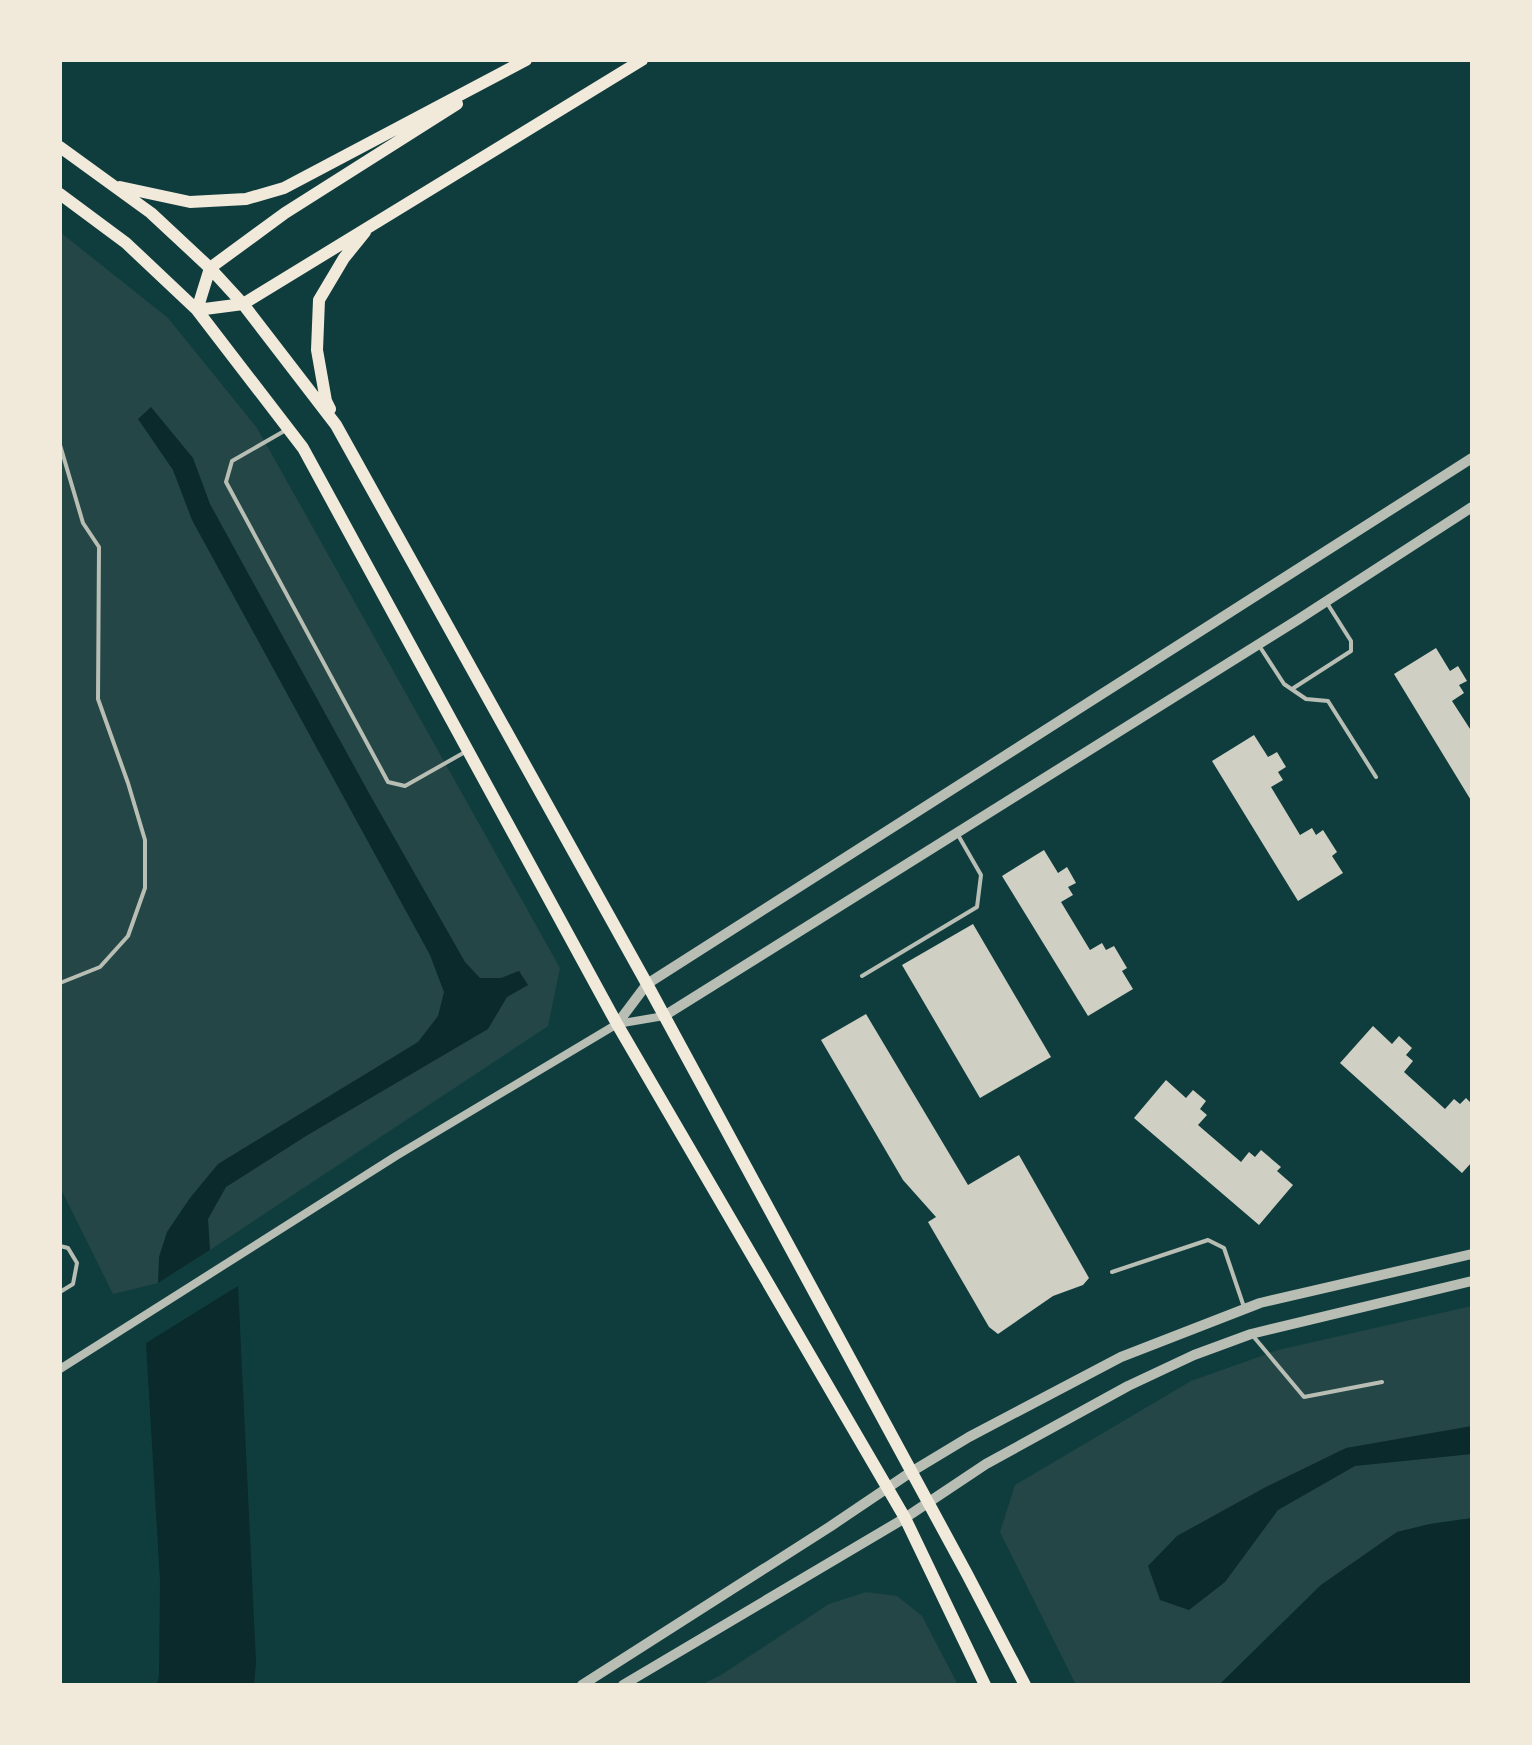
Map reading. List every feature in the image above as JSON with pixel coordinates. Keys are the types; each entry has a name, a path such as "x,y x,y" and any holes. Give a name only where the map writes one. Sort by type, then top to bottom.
{"main road":[{"path":"114,186 190,202 246,199 284,188 526,60"},
{"path":"197,310 210,268 285,213 526,60"},
{"path":"197,310 243,304 642,60"},
{"path":"60,147 151,213 210,268 243,304 336,425 647,984 1025,1685"},
{"path":"60,194 126,243 197,310 303,448 617,1024 905,1518 985,1685"},
{"path":"371,224 344,258 319,300 317,350 326,401 382,508"}],"street":[{"path":"617,1024 647,984 1472,458"},
{"path":"60,1368 396,1156 617,1024 664,1016 1258,645 1472,507"},
{"path":"582,1685 911,1472 969,1437 1121,1357 1260,1303 1472,1254"},
{"path":"623,1685 905,1518 986,1464 1128,1386 1194,1355 1251,1334 1472,1281"}],"lane":[{"path":"288,428 232,461 226,482 388,782 405,786 468,750"},
{"path":"60,445 83,523 99,547 98,699 145,840 145,888 128,936 100,967 60,983"},
{"path":"1292,689 1351,651 1351,641 1326,601"},
{"path":"1258,645 1284,684 1306,699 1328,701 1376,777"},
{"path":"862,976 977,907 981,875 956,833"},
{"path":"1112,1272 1208,1240 1224,1248 1245,1309"},
{"path":"60,1246 68,1248 77,1263 73,1284 60,1292"},
{"path":"1251,1334 1304,1397 1382,1382"}],"shaded area":[{"path":"60,232 168,318 257,428 560,968 548,1026 158,1283 113,1294 60,1187"},
{"path":"151,407 193,458 210,504 465,962 480,978 501,978 519,971 528,985 507,997 488,1029 226,1187 208,1219 210,1250 158,1283 159,1257 167,1232 218,1164 418,1042 438,1016 444,992 430,955 192,520 173,470 138,419"},
{"path":"238,1286 256,1662 254,1685 157,1685 160,1581 146,1343"},
{"path":"1472,1306 1472,1518 1397,1532 1321,1585 1219,1685 1076,1685 1000,1532 1015,1485 1191,1381 1278,1350"},
{"path":"1472,1426 1472,1454 1355,1466 1278,1510 1225,1582 1189,1610 1160,1600 1148,1566 1177,1536 1346,1448"},
{"path":"1472,1518 1472,1685 1219,1685 1321,1585 1397,1532"},
{"path":"866,1592 897,1596 922,1616 958,1685 701,1685 829,1604"}],"building":[{"path":"1436,648 1450,671 1458,666 1467,681 1459,685 1464,693 1452,701 1472,732 1472,802 1394,674"},
{"path":"1254,735 1268,757 1277,752 1286,767 1278,772 1283,780 1271,787 1300,835 1312,828 1316,835 1323,830 1337,852 1332,856 1343,873 1298,901 1212,761"},
{"path":"1044,850 1058,873 1067,867 1076,883 1068,887 1073,895 1061,902 1090,950 1102,943 1106,950 1114,946 1127,968 1122,971 1133,989 1088,1016 1002,876"},
{"path":"973,924 1051,1057 980,1098 902,965"},
{"path":"866,1014 968,1185 1019,1155 1089,1278 1083,1285 1053,1296 998,1334 989,1327 928,1222 936,1217 903,1180 821,1040"},
{"path":"1373,1026 1392,1044 1399,1036 1412,1048 1406,1055 1413,1061 1404,1072 1445,1109 1454,1099 1460,1104 1466,1098 1472,1104 1472,1162 1462,1173 1340,1063"},
{"path":"1166,1080 1186,1098 1193,1090 1206,1101 1200,1109 1207,1115 1198,1125 1241,1162 1249,1152 1255,1157 1261,1150 1281,1167 1277,1171 1293,1185 1259,1225 1134,1118"}]}
